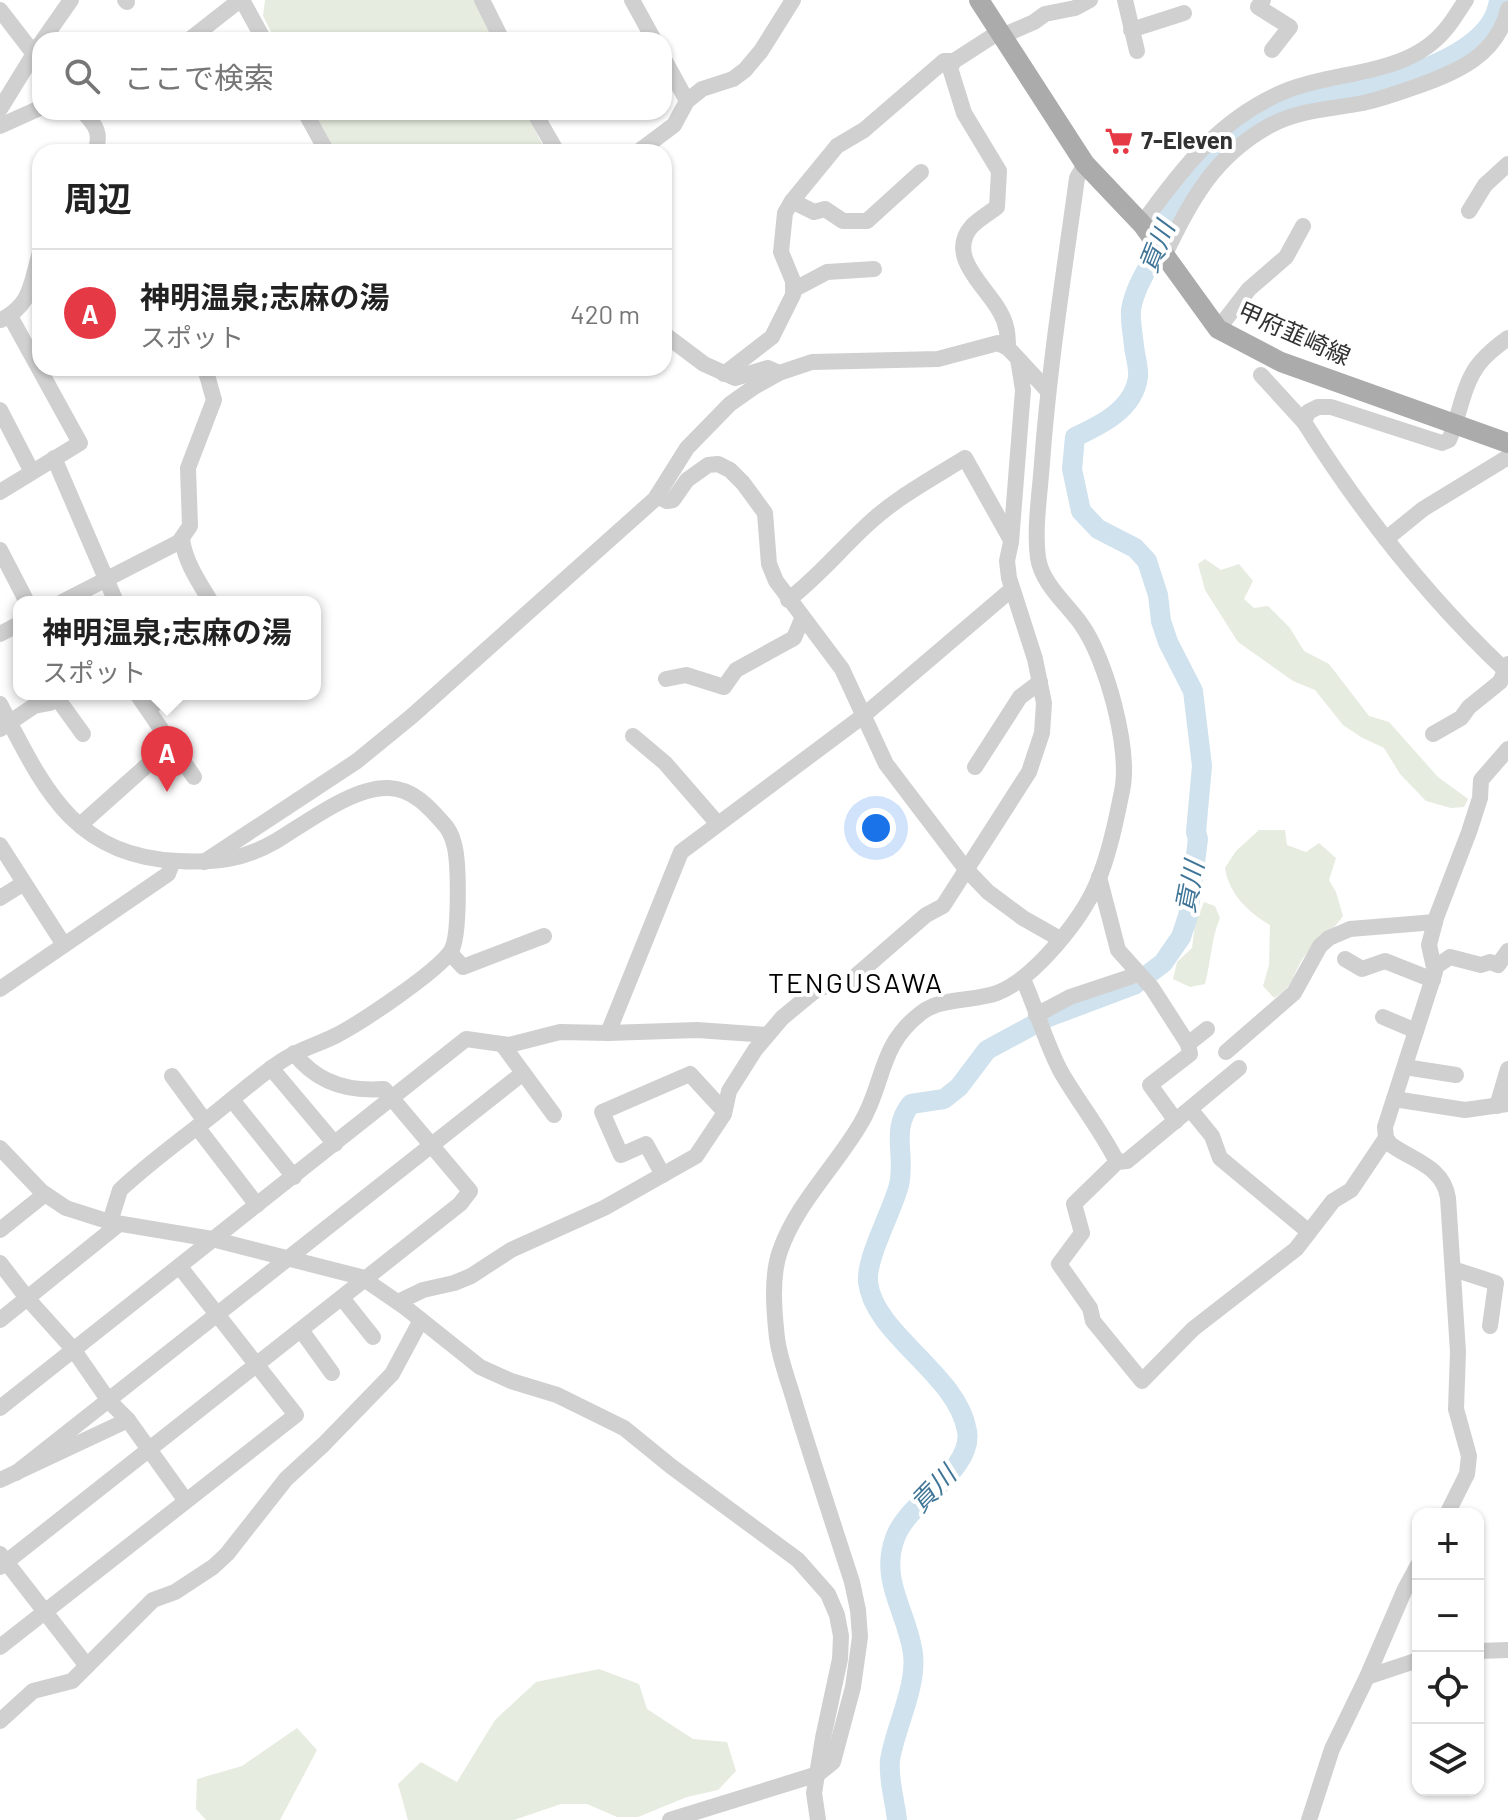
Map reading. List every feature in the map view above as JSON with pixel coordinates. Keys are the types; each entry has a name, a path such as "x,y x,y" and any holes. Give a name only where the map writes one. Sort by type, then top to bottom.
{"main road":[{"name":"甲府韮崎線","path":"979,0 1085,164 1142,224 1218,329 1281,362 1508,443"}],"street":[{"path":"199,32 241,0 259,32"},
{"path":"632,0 650,32"},
{"path":"649,144 674,125 687,101 702,89 733,79 745,70 761,51 793,0"},
{"path":"724,374 772,337 793,290 793,281 781,252 785,213 837,146 864,130 944,61 954,61 1001,34 1034,22 1045,14 1075,8 1090,0"},
{"path":"1125,0 1137,51"},
{"path":"1263,0 1258,7 1290,27 1272,50"},
{"path":"1142,224 1197,152 1244,113 1288,90 1407,59 1444,32 1466,0"},
{"path":"48,32 69,1"},
{"path":"488,2 499,32"},
{"path":"1164,256 1192,199 1223,161 1248,140 1285,118 1303,112 1367,102 1460,69 1491,45 1500,32 1508,9"},
{"path":"0,10 32,40"},
{"path":"1131,30 1184,13"},
{"path":"0,109 32,57"},
{"path":"398,1302 423,1290 471,1276 511,1250 604,1208 696,1156 724,1111 729,1091 767,1035 802,999 817,989 851,980 926,915 943,906 1029,772 1042,733 1044,703 1007,561 1023,390 1000,311 969,269 963,255 964,240 972,227 997,207 999,171 964,113 950,68 954,61"},
{"path":"672,74 687,101"},
{"path":"0,126 32,112"},
{"path":"91,120 99,133 97,144"},
{"path":"309,120 323,144"},
{"path":"539,120 552,144"},
{"path":"679,1819 818,1774 833,1762 853,1687 860,1637 858,1610 777,1340 775,1273 779,1253 791,1226 849,1145 866,1115 884,1058 908,1025 934,1006 996,993 1023,979 1041,962 1085,906 1099,877 1123,790 1124,748 1098,651 1083,626 1049,584 1038,557 1048,391 1077,178 1085,164"},
{"path":"1469,211 1485,185 1508,164"},
{"path":"792,201 814,212 825,209 843,221 867,221 921,172"},
{"path":"1218,329 1249,289 1286,257 1303,226"},
{"path":"793,290 827,272 874,269"},
{"path":"32,279 25,302 17,312 5,318 32,363"},
{"path":"1304,422 1308,412 1318,407 1331,407 1442,443 1449,440 1477,366 1508,338"},
{"path":"672,340 704,364 735,378 768,368 779,373"},
{"path":"204,862 368,752 412,716 657,496 687,448 730,404 779,373 812,362 938,359 998,343 1013,354 1048,391"},
{"path":"1261,375 1304,422 1342,483 1435,599 1507,669 1500,682 1469,707 1461,718 1433,734"},
{"path":"0,492 80,443 40,376"},
{"path":"73,596 182,539 190,526 188,468 214,400 207,376"},
{"path":"0,410 32,472"},
{"path":"1386,539 1423,509 1508,457"},
{"path":"54,458 113,596"},
{"path":"788,600 811,582 867,525 965,458 1011,542"},
{"path":"657,496 667,501 673,500 687,480 708,465 718,464 730,470 761,505 765,513 769,564 788,600 842,669 886,764 965,868 988,892 1023,918 1060,939"},
{"path":"182,539 189,563 208,596"},
{"path":"0,550 24,596"},
{"path":"608,1033 681,852 863,716 1012,589"},
{"path":"666,679 686,675 724,687 736,670 794,638 802,619"},
{"path":"975,767 1020,697 1040,682"},
{"path":"5,725 34,706 54,700"},
{"path":"62,700 83,734"},
{"path":"141,700 194,777"},
{"path":"148,709 160,700"},
{"path":"0,704 5,725 56,803 99,841 122,852 173,861 228,860 250,854 372,789 391,788 410,793 424,802 449,829 455,847 458,926 455,945 431,971 362,1020 335,1036 294,1053 271,1068 120,1190 114,1223 0,1320"},
{"path":"633,736 665,763 718,824"},
{"path":"80,825 172,743"},
{"path":"1239,1068 1127,1161 1117,1162 1074,1204 1082,1233 1059,1264 1090,1308 1093,1321 1142,1381 1193,1329 1296,1249 1333,1201 1351,1190 1386,1138 1385,1127 1433,974 1429,945 1435,922 1476,809 1481,780 1508,749"},
{"path":"0,845 64,945"},
{"path":"0,989 168,874 173,861"},
{"path":"1099,877 1118,950 1152,988 1188,1044 1190,1054 1150,1085 1176,1121"},
{"path":"0,898 24,883"},
{"path":"1226,1052 1294,993 1320,946 1329,938 1350,929 1435,922"},
{"path":"450,953 463,967 544,936"},
{"path":"1433,974 1450,957 1481,965 1490,962 1498,965 1508,951"},
{"path":"1345,959 1362,969 1385,961 1433,974"},
{"path":"1038,1020 1070,997 1137,972"},
{"path":"1023,979 1062,1073 1117,1162"},
{"path":"1383,1017 1416,1031"},
{"path":"1188,1044 1207,1029"},
{"path":"0,1408 466,1039 509,1045 560,1032 697,1030 767,1035"},
{"path":"502,1044 554,1115"},
{"path":"87,1666 2,1561 365,1280 460,1204 470,1191 384,1089 356,1088 323,1080 305,1067 294,1053"},
{"path":"1405,1067 1456,1075"},
{"path":"271,1068 335,1144"},
{"path":"1394,1099 1465,1110 1503,1105 1508,1069"},
{"path":"8,1477 219,1315 523,1073"},
{"path":"663,1175 646,1144 621,1155 602,1112 690,1074 724,1111"},
{"path":"172,1076 257,1205"},
{"path":"232,1100 294,1177"},
{"path":"1190,1109 1212,1136 1220,1158 1309,1232"},
{"path":"1386,1138 1398,1150 1432,1168 1446,1187 1458,1374 1456,1409 1469,1456 1467,1474 1450,1508"},
{"path":"5,1154 45,1194 66,1208 114,1223 212,1239 346,1272 365,1280 480,1367 511,1381 557,1395 624,1428 798,1560 828,1594 841,1636 840,1659 814,1793 818,1820"},
{"path":"0,1230 45,1194"},
{"path":"0,1263 73,1349 186,1501"},
{"path":"0,1647 296,1415 180,1267"},
{"path":"1453,1269 1496,1283 1490,1326"},
{"path":"342,1298 373,1337"},
{"path":"0,1721 33,1691 72,1681 153,1600 191,1583 227,1554 286,1479 392,1374 421,1320"},
{"path":"301,1330 332,1373"},
{"path":"8,1477 128,1420"},
{"path":"1309,1820 1332,1749 1412,1576"},
{"path":"1484,1651 1508,1650"},
{"path":"1367,1677 1412,1662"}],"shaded area":[{"path":"265,0 475,0 491,32 271,32 263,16"},
{"path":"318,120 530,120 542,144 332,144"},
{"path":"1205,559 1221,570 1239,564 1253,581 1244,599 1254,608 1268,606 1290,628 1304,651 1329,664 1369,716 1389,722 1438,777 1468,799 1464,807 1451,808 1426,801 1400,774 1384,748 1343,725 1315,690 1293,681 1238,642 1205,590 1198,564"},
{"path":"1259,830 1285,830 1287,845 1306,852 1319,843 1336,858 1329,880 1343,916 1307,952 1289,985 1274,998 1263,986 1269,965 1270,925 1241,901 1231,886 1225,868 1236,851"},
{"path":"1204,902 1215,906 1220,918 1205,984 1190,987 1173,979 1177,962 1192,948 1195,924"},
{"path":"599,1669 639,1684 647,1709 693,1739 727,1742 736,1771 718,1790 687,1797 638,1817 617,1817 587,1804 561,1804 514,1820 408,1820 398,1784 421,1762 457,1782 495,1720 536,1682"},
{"path":"297,1728 317,1750 280,1820 206,1820 196,1809 197,1779 242,1766"}],"waterway":[{"name":"貢川","path":"897,1820 890,1760 909,1694 913,1654 892,1583 891,1554 902,1524 961,1459 967,1431 949,1391 885,1320 868,1282 875,1247 899,1185 901,1123 911,1104 944,1099 959,1087 987,1050 1046,1018 1134,985 1163,963 1181,937 1188,916 1198,839 1202,766 1193,691 1168,642 1147,561 1135,548 1098,529 1081,511 1072,469 1075,437 1115,414 1135,388 1138,369 1131,314 1135,294 1158,249 1170,214 1188,183 1211,154 1246,125 1294,101 1314,94 1387,81 1455,54 1485,31 1499,0"}],"place":[{"name":"7-Eleven","path":"1119,141"},
{"name":"神明温泉;志麻の湯","path":"167,792"}],"district":[{"name":"TENGUSAWA","path":"856,983"}]}
